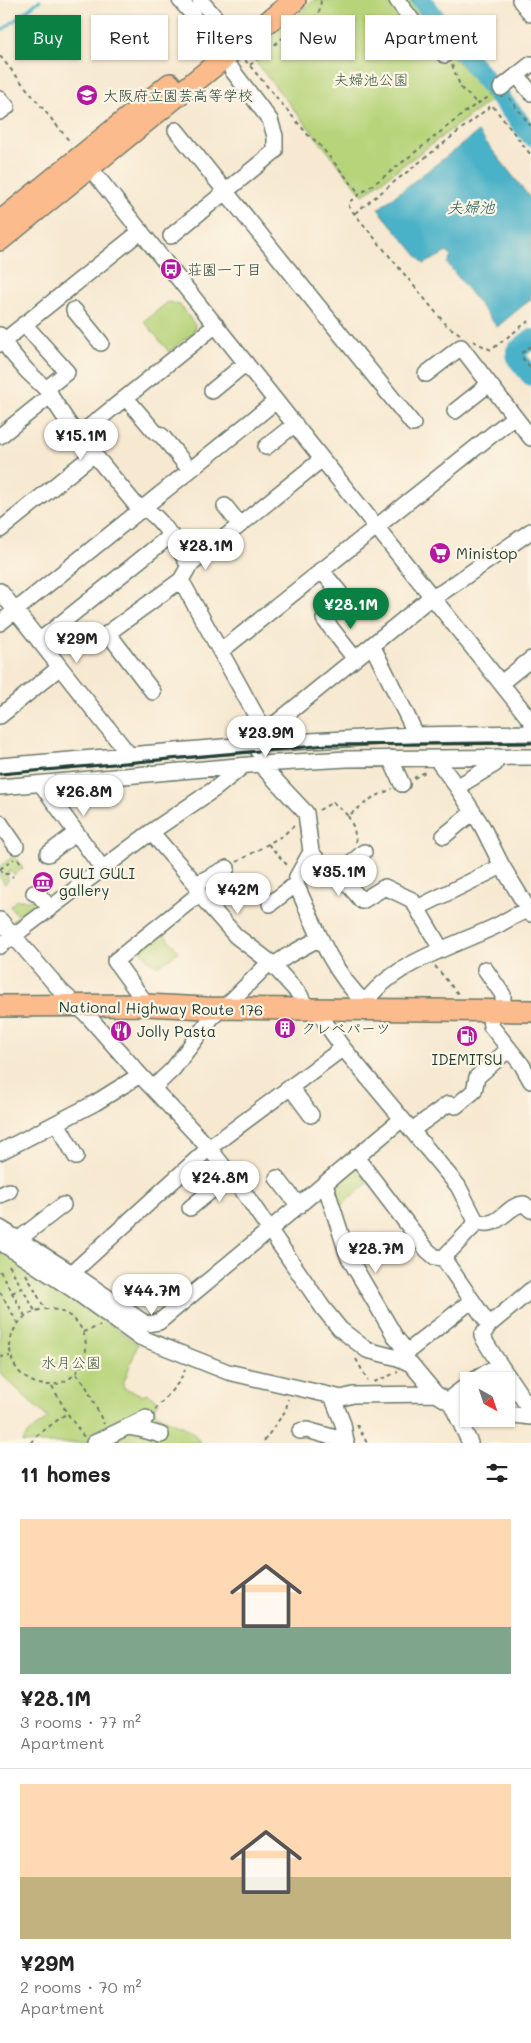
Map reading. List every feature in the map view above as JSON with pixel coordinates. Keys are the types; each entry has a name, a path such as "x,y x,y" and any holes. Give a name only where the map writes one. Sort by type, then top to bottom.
{"highway":[{"path":"0,222 273,0"},
{"path":"0,240 81,156 295,0"},
{"name":"National Highway Route 176","path":"0,1006 78,1007 145,1005 313,1010 365,1006 531,1012"}],"street":[{"path":"180,0 193,15"},
{"path":"200,0 213,15"},
{"path":"397,0 408,15"},
{"path":"520,0 531,14"},
{"path":"496,92 531,64"},
{"path":"171,236 275,151 275,136 270,120 232,70"},
{"path":"517,76 531,93"},
{"path":"0,99 6,107 0,112"},
{"path":"176,130 413,424"},
{"path":"81,156 531,721"},
{"path":"141,231 68,302 24,324 1,340 48,392 79,435 135,504 144,507 171,535 189,566"},
{"path":"68,302 101,343"},
{"path":"0,436 48,392 66,372 24,324"},
{"path":"79,435 216,326"},
{"path":"426,374 461,346 531,438"},
{"path":"212,391 246,363"},
{"path":"455,411 489,384"},
{"path":"126,398 155,432 162,436 190,470"},
{"path":"0,623 276,401"},
{"path":"220,651 514,417"},
{"path":"266,447 295,424"},
{"path":"0,530 94,454"},
{"path":"153,692 108,633 181,580 189,566 322,459"},
{"path":"225,506 240,525"},
{"path":"0,946 151,832 216,788 260,752 355,659 372,645 433,598 531,531"},
{"path":"39,641 171,535"},
{"path":"321,570 340,593"},
{"path":"181,580 220,651 260,752 306,812 305,868 320,938 336,967 365,1006 370,996 383,984 411,964 441,949 497,926 522,912 530,911 502,866 473,812 440,761"},
{"path":"0,592 130,756"},
{"path":"324,620 355,659"},
{"path":"372,645 412,726 413,735"},
{"path":"501,683 531,659"},
{"path":"0,716 60,667"},
{"path":"0,766 130,756 260,752 413,735 531,733"},
{"path":"260,752 347,759 390,758 440,761 531,757"},
{"path":"457,787 496,764 497,757"},
{"path":"390,758 402,784"},
{"path":"0,788 242,767"},
{"path":"41,784 102,868"},
{"path":"444,836 473,812"},
{"path":"0,823 18,854"},
{"path":"151,832 236,936 272,964 304,1002 323,1017 343,1048 458,1186 476,1221 483,1224 491,1224 518,1204 524,1204 531,1210"},
{"path":"48,854 76,833"},
{"path":"339,874 359,856"},
{"path":"417,908 502,866"},
{"path":"145,1005 115,961 198,889 228,868"},
{"path":"270,904 305,868 324,868 339,874 362,901 385,887 412,900 441,949"},
{"path":"34,893 38,894 50,908"},
{"path":"0,920 140,1075 209,1148 340,1330 367,1350 408,1359"},
{"path":"153,1088 173,1069 212,1017 222,1008 272,964 320,938"},
{"path":"485,969 503,995 491,1026 510,1049 531,1081"},
{"path":"72,1273 209,1148 343,1048"},
{"path":"412,1130 448,1104 456,1106 474,1091 477,1076 510,1049"},
{"path":"0,1152 95,1103 140,1075"},
{"path":"291,1088 311,1115"},
{"path":"0,1228 72,1273 120,1308 130,1312 146,1324 159,1322 402,1119"},
{"path":"56,1123 76,1157"},
{"path":"356,1157 427,1250 435,1257 443,1258 488,1325"},
{"path":"190,1208 230,1175"},
{"path":"277,1178 299,1206"},
{"path":"325,1184 348,1256 408,1359 436,1394 450,1403 470,1443"},
{"path":"18,1239 63,1205"},
{"path":"443,1258 472,1228 476,1221"},
{"path":"0,1242 27,1258 137,1336 228,1372 342,1398 353,1395 436,1394"},
{"path":"531,1290 493,1324 488,1325 482,1336 531,1412"},
{"path":"408,1359 471,1301"},
{"path":"120,1308 126,1316 152,1335 160,1344"},
{"path":"488,1372 499,1365"},
{"path":"450,1403 454,1395 460,1391"},
{"path":"300,1431 307,1430 346,1442 343,1424 332,1396"},
{"path":"450,1403 460,1402"},
{"path":"515,1415 531,1417"},
{"path":"90,1441 146,1418"},
{"path":"128,1427 162,1435"}],"path":[{"path":"250,65 296,27 306,25 319,13 322,0"},
{"path":"0,56 81,156"},
{"path":"246,60 360,194"},
{"path":"448,60 461,88 478,104"},
{"path":"464,336 447,326 349,207 349,202 496,92 531,126"},
{"path":"355,213 492,105 531,155"},
{"path":"473,341 491,350 531,319"},
{"path":"531,346 522,353 523,359 531,368"},
{"path":"348,816 372,798 402,784 440,761"},
{"path":"228,868 282,836 307,816 333,802 348,816 354,828 359,856"},
{"path":"268,844 305,868"},
{"path":"13,877 10,874 1,874 0,869 18,854 23,866"},
{"path":"427,956 462,999"},
{"path":"8,1265 35,1311"},
{"path":"22,1268 45,1309"},
{"path":"0,1271 25,1316"},
{"path":"12,1293 21,1288"},
{"path":"0,1292 18,1324"},
{"path":"54,1309 69,1315 84,1332 86,1342 85,1358 76,1374 63,1383 52,1386 38,1385 23,1377 13,1364 10,1356 10,1342 18,1324 25,1316 35,1311 54,1309"},
{"path":"367,1350 356,1358 369,1384"},
{"path":"0,1356 10,1356"},
{"path":"146,1418 155,1411 179,1382 191,1356"},
{"path":"353,1395 360,1388 399,1372 408,1359"},
{"path":"76,1374 85,1384 106,1430"},
{"path":"52,1386 67,1413 90,1441"},
{"path":"264,1441 286,1410 292,1387"},
{"path":"32,1443 35,1437 67,1413"}],"green space":[{"name":"夫婦池公園","path":"314,0 410,0 422,15 365,15 365,60 456,60 491,100 363,195 254,60 271,60 271,36 281,27 281,60 355,60 355,15 296,15"},
{"path":"168,302 180,305 195,325 194,332 169,352 144,321"},
{"path":"14,856 23,868 14,875 11,871 7,873 8,881 5,884 0,878 0,866"},
{"path":"16,900 37,900 42,904 16,925 12,925 10,923 18,916 10,906"},
{"path":"160,929 179,952 157,966 152,961 150,962 138,947"},
{"path":"353,1166 369,1182 338,1208 331,1184"},
{"name":"水月公園","path":"0,1248 138,1344 123,1384 124,1388 142,1395 147,1393 159,1402 153,1409 158,1414 189,1430 201,1443 22,1443 28,1433 48,1418 0,1373"}],"water":[{"name":"夫婦池","path":"478,132 531,199 531,299 497,327 447,263 451,257 447,252 424,264 378,209"}],"waterway":[{"path":"0,32 40,0"},
{"path":"421,0 531,136"},
{"path":"531,339 516,351 517,359 531,376"}],"railway":[{"path":"0,774 327,745 531,743"}],"place":[{"name":"大阪府立園芸高等学校","path":"87,95"},
{"name":"荘園一丁目","path":"171,269"},
{"name":"Ministop","path":"440,553"},
{"name":"GULI GULI gallery","path":"43,882"},
{"name":"クレベパーツ","path":"285,1028"},
{"name":"Jolly Pasta","path":"121,1031"},
{"name":"IDEMITSU","path":"467,1036"}]}
